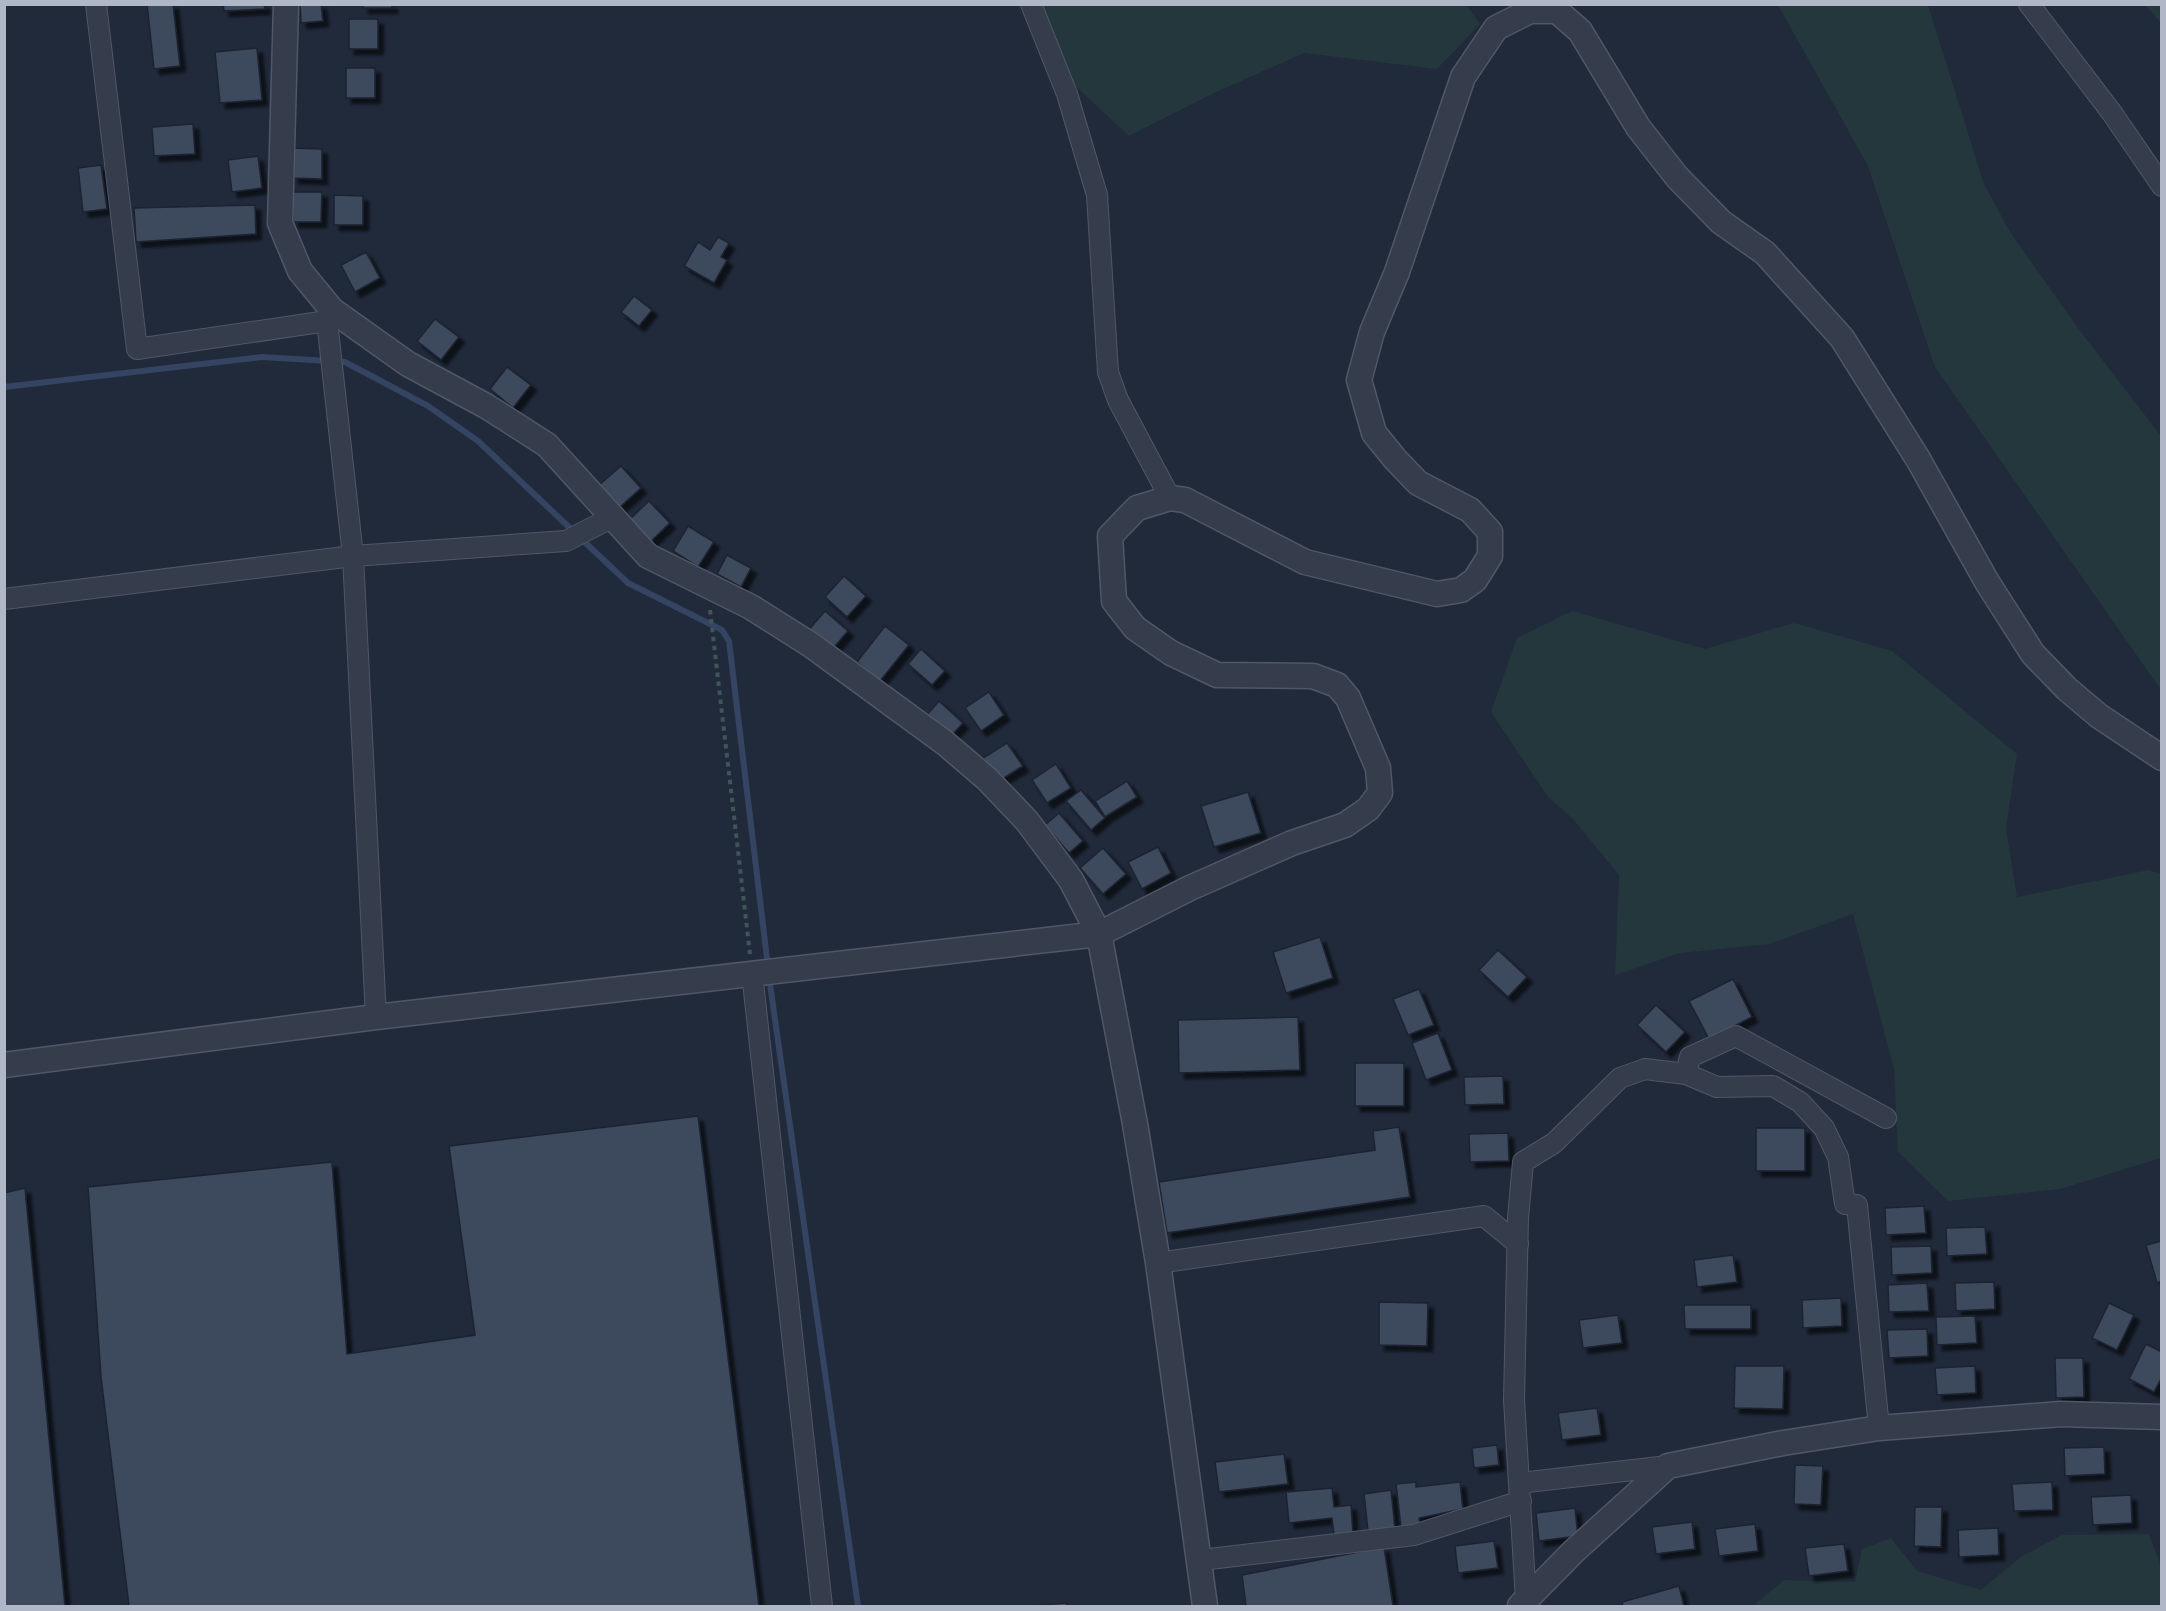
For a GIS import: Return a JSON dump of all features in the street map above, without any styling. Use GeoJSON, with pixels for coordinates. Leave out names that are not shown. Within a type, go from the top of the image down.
{"type":"FeatureCollection","features":[{"type":"Feature","properties":{"kind":"street"},"geometry":{"type":"LineString","coordinates":[[96,4],[136,349],[329,316]]}},
{"type":"Feature","properties":{"kind":"street"},"geometry":{"type":"LineString","coordinates":[[286,4],[280,223],[300,271],[329,316],[408,364],[486,406],[547,445],[605,521],[648,556],[751,607],[811,645],[945,743],[987,778],[1027,822],[1071,880],[1099,934],[1158,1263],[1201,1560],[1205,1606]]}},
{"type":"Feature","properties":{"kind":"street"},"geometry":{"type":"LineString","coordinates":[[1031,4],[1067,94],[1097,195],[1108,372],[1118,400],[1170,498]]}},
{"type":"Feature","properties":{"kind":"street"},"geometry":{"type":"LineString","coordinates":[[2029,4],[2112,113],[2162,186]]}},
{"type":"Feature","properties":{"kind":"street"},"geometry":{"type":"LineString","coordinates":[[4,1065],[376,1017],[1099,934],[1190,888],[1292,843],[1345,825],[1368,809],[1380,793],[1377,768],[1348,698],[1337,685],[1313,675],[1217,675],[1171,653],[1135,628],[1114,601],[1110,536],[1137,508],[1170,498],[1185,500],[1305,562],[1437,594],[1461,591],[1475,580],[1490,556],[1490,532],[1470,510],[1418,483],[1395,459],[1374,433],[1359,380],[1372,332],[1397,272],[1463,77],[1496,28],[1530,11],[1555,8],[1580,31],[1638,127],[1677,177],[1721,222],[1766,253],[1842,338],[1918,459],[1987,582],[2032,654],[2067,689],[2099,716],[2162,758]]}},
{"type":"Feature","properties":{"kind":"street"},"geometry":{"type":"LineString","coordinates":[[329,316],[330,346],[353,556],[376,1017]]}},
{"type":"Feature","properties":{"kind":"street"},"geometry":{"type":"LineString","coordinates":[[4,599],[353,556],[566,541],[605,521]]}},
{"type":"Feature","properties":{"kind":"street"},"geometry":{"type":"LineString","coordinates":[[753,973],[822,1606]]}},
{"type":"Feature","properties":{"kind":"street"},"geometry":{"type":"LineString","coordinates":[[1686,1074],[1690,1057],[1736,1036],[1886,1118]]}},
{"type":"Feature","properties":{"kind":"street"},"geometry":{"type":"LineString","coordinates":[[1523,1604],[1521,1492],[1514,1400],[1518,1244],[1523,1162],[1554,1143],[1620,1078],[1645,1069],[1686,1074],[1718,1087],[1773,1086],[1800,1102],[1824,1128],[1838,1156],[1845,1204],[1857,1205],[1879,1428]]}},
{"type":"Feature","properties":{"kind":"street"},"geometry":{"type":"LineString","coordinates":[[1158,1263],[1484,1216],[1518,1244]]}},
{"type":"Feature","properties":{"kind":"street"},"geometry":{"type":"LineString","coordinates":[[1201,1560],[1414,1535],[1521,1492],[1783,1443],[1879,1428],[2061,1414],[2162,1417]]}},
{"type":"Feature","properties":{"kind":"street"},"geometry":{"type":"LineString","coordinates":[[1523,1604],[1574,1551],[1668,1466]]}},
{"type":"Feature","properties":{"kind":"path"},"geometry":{"type":"LineString","coordinates":[[711,620],[753,973]]}},
{"type":"Feature","properties":{"kind":"green space"},"geometry":{"type":"Polygon","coordinates":[[[1031,4],[1466,4],[1480,24],[1437,69],[1304,53],[1212,94],[1129,136],[1073,84],[1049,27],[1031,4]]]}},
{"type":"Feature","properties":{"kind":"green space"},"geometry":{"type":"Polygon","coordinates":[[[1778,5],[1928,5],[1984,184],[2010,232],[2081,332],[2161,436],[2161,690],[1935,367],[1868,166],[1778,5]]]}},
{"type":"Feature","properties":{"kind":"green space"},"geometry":{"type":"Polygon","coordinates":[[[2145,5],[2161,5],[2161,23],[2145,5]]]}},
{"type":"Feature","properties":{"kind":"green space"},"geometry":{"type":"Polygon","coordinates":[[[1572,611],[1705,649],[1794,623],[1892,651],[2017,754],[2006,828],[2017,897],[2149,870],[2161,874],[2161,1158],[2060,1189],[1948,1201],[1898,1152],[1894,1069],[1853,914],[1769,944],[1680,953],[1615,975],[1619,875],[1573,819],[1548,797],[1491,712],[1517,638],[1572,611]]]}},
{"type":"Feature","properties":{"kind":"green space"},"geometry":{"type":"Polygon","coordinates":[[[2149,1534],[2161,1566],[2161,1606],[1753,1606],[1784,1580],[1855,1582],[1862,1549],[1891,1538],[1917,1571],[1981,1590],[2022,1556],[2062,1535],[2149,1534]]]}},
{"type":"Feature","properties":{"kind":"building"},"geometry":{"type":"Polygon","coordinates":[[[147,4],[173,4],[180,66],[154,69],[147,4]]]}},
{"type":"Feature","properties":{"kind":"building"},"geometry":{"type":"Polygon","coordinates":[[[223,4],[264,4],[265,9],[224,11],[223,4]]]}},
{"type":"Feature","properties":{"kind":"building"},"geometry":{"type":"Polygon","coordinates":[[[300,4],[321,4],[323,21],[301,23],[300,4]]]}},
{"type":"Feature","properties":{"kind":"building"},"geometry":{"type":"Polygon","coordinates":[[[363,4],[392,4],[392,8],[363,8],[363,4]]]}},
{"type":"Feature","properties":{"kind":"building"},"geometry":{"type":"Polygon","coordinates":[[[349,19],[378,19],[378,49],[349,49],[349,19]]]}},
{"type":"Feature","properties":{"kind":"building"},"geometry":{"type":"Polygon","coordinates":[[[257,48],[262,100],[220,103],[215,52],[257,48]]]}},
{"type":"Feature","properties":{"kind":"building"},"geometry":{"type":"Polygon","coordinates":[[[346,68],[375,68],[375,98],[346,98],[346,68]]]}},
{"type":"Feature","properties":{"kind":"building"},"geometry":{"type":"Polygon","coordinates":[[[193,124],[195,154],[154,156],[152,127],[193,124]]]}},
{"type":"Feature","properties":{"kind":"building"},"geometry":{"type":"Polygon","coordinates":[[[293,148],[322,149],[322,179],[293,178],[293,148]]]}},
{"type":"Feature","properties":{"kind":"building"},"geometry":{"type":"Polygon","coordinates":[[[258,156],[262,188],[232,192],[228,160],[258,156]]]}},
{"type":"Feature","properties":{"kind":"building"},"geometry":{"type":"Polygon","coordinates":[[[101,165],[107,209],[83,212],[78,168],[101,165]]]}},
{"type":"Feature","properties":{"kind":"building"},"geometry":{"type":"Polygon","coordinates":[[[293,192],[322,192],[321,222],[293,222],[293,192]]]}},
{"type":"Feature","properties":{"kind":"building"},"geometry":{"type":"Polygon","coordinates":[[[334,195],[363,196],[363,225],[334,225],[334,195]]]}},
{"type":"Feature","properties":{"kind":"building"},"geometry":{"type":"Polygon","coordinates":[[[255,205],[256,234],[136,242],[134,208],[255,205]]]}},
{"type":"Feature","properties":{"kind":"building"},"geometry":{"type":"Polygon","coordinates":[[[718,237],[729,243],[721,257],[727,260],[714,283],[684,266],[698,242],[710,250],[718,237]]]}},
{"type":"Feature","properties":{"kind":"building"},"geometry":{"type":"Polygon","coordinates":[[[366,252],[380,278],[355,292],[341,265],[366,252]]]}},
{"type":"Feature","properties":{"kind":"building"},"geometry":{"type":"Polygon","coordinates":[[[634,296],[652,310],[639,326],[621,312],[634,296]]]}},
{"type":"Feature","properties":{"kind":"building"},"geometry":{"type":"Polygon","coordinates":[[[435,319],[459,337],[441,360],[417,341],[435,319]]]}},
{"type":"Feature","properties":{"kind":"building"},"geometry":{"type":"Polygon","coordinates":[[[507,367],[531,385],[513,408],[490,389],[507,367]]]}},
{"type":"Feature","properties":{"kind":"building"},"geometry":{"type":"Polygon","coordinates":[[[621,466],[641,488],[620,507],[599,485],[621,466]]]}},
{"type":"Feature","properties":{"kind":"building"},"geometry":{"type":"Polygon","coordinates":[[[649,501],[670,523],[649,543],[628,521],[649,501]]]}},
{"type":"Feature","properties":{"kind":"building"},"geometry":{"type":"Polygon","coordinates":[[[688,526],[714,542],[698,567],[673,551],[688,526]]]}},
{"type":"Feature","properties":{"kind":"building"},"geometry":{"type":"Polygon","coordinates":[[[727,555],[751,568],[741,587],[717,574],[727,555]]]}},
{"type":"Feature","properties":{"kind":"building"},"geometry":{"type":"Polygon","coordinates":[[[844,576],[866,596],[847,617],[825,597],[844,576]]]}},
{"type":"Feature","properties":{"kind":"building"},"geometry":{"type":"Polygon","coordinates":[[[825,611],[848,631],[829,653],[806,633],[825,611]]]}},
{"type":"Feature","properties":{"kind":"building"},"geometry":{"type":"Polygon","coordinates":[[[885,626],[909,645],[880,681],[857,662],[885,626]]]}},
{"type":"Feature","properties":{"kind":"building"},"geometry":{"type":"Polygon","coordinates":[[[921,649],[945,671],[932,685],[908,664],[921,649]]]}},
{"type":"Feature","properties":{"kind":"building"},"geometry":{"type":"Polygon","coordinates":[[[989,692],[1004,715],[981,731],[965,708],[989,692]]]}},
{"type":"Feature","properties":{"kind":"building"},"geometry":{"type":"Polygon","coordinates":[[[939,701],[963,723],[950,737],[926,716],[939,701]]]}},
{"type":"Feature","properties":{"kind":"building"},"geometry":{"type":"Polygon","coordinates":[[[1007,743],[1023,766],[999,781],[983,758],[1007,743]]]}},
{"type":"Feature","properties":{"kind":"building"},"geometry":{"type":"Polygon","coordinates":[[[1056,764],[1071,788],[1047,803],[1032,780],[1056,764]]]}},
{"type":"Feature","properties":{"kind":"building"},"geometry":{"type":"Polygon","coordinates":[[[1127,781],[1137,797],[1105,817],[1095,801],[1127,781]]]}},
{"type":"Feature","properties":{"kind":"building"},"geometry":{"type":"Polygon","coordinates":[[[1081,790],[1105,818],[1091,830],[1066,801],[1081,790]]]}},
{"type":"Feature","properties":{"kind":"building"},"geometry":{"type":"Polygon","coordinates":[[[1248,792],[1261,833],[1214,847],[1201,806],[1248,792]]]}},
{"type":"Feature","properties":{"kind":"building"},"geometry":{"type":"Polygon","coordinates":[[[1059,813],[1083,841],[1069,853],[1045,825],[1059,813]]]}},
{"type":"Feature","properties":{"kind":"building"},"geometry":{"type":"Polygon","coordinates":[[[1158,847],[1171,873],[1142,889],[1128,862],[1158,847]]]}},
{"type":"Feature","properties":{"kind":"building"},"geometry":{"type":"Polygon","coordinates":[[[1103,848],[1126,874],[1103,894],[1080,868],[1103,848]]]}},
{"type":"Feature","properties":{"kind":"building"},"geometry":{"type":"Polygon","coordinates":[[[1320,937],[1333,978],[1286,993],[1273,952],[1320,937]]]}},
{"type":"Feature","properties":{"kind":"building"},"geometry":{"type":"Polygon","coordinates":[[[1498,950],[1527,977],[1508,997],[1479,970],[1498,950]]]}},
{"type":"Feature","properties":{"kind":"building"},"geometry":{"type":"Polygon","coordinates":[[[1733,979],[1752,1017],[1709,1039],[1689,1001],[1733,979]]]}},
{"type":"Feature","properties":{"kind":"building"},"geometry":{"type":"Polygon","coordinates":[[[1419,989],[1434,1025],[1408,1035],[1393,999],[1419,989]]]}},
{"type":"Feature","properties":{"kind":"building"},"geometry":{"type":"Polygon","coordinates":[[[1656,1005],[1685,1032],[1666,1052],[1637,1025],[1656,1005]]]}},
{"type":"Feature","properties":{"kind":"building"},"geometry":{"type":"Polygon","coordinates":[[[1298,1017],[1300,1070],[1179,1073],[1178,1020],[1298,1017]]]}},
{"type":"Feature","properties":{"kind":"building"},"geometry":{"type":"Polygon","coordinates":[[[1438,1033],[1452,1070],[1426,1080],[1412,1043],[1438,1033]]]}},
{"type":"Feature","properties":{"kind":"building"},"geometry":{"type":"Polygon","coordinates":[[[1355,1063],[1404,1063],[1404,1106],[1355,1106],[1355,1063]]]}},
{"type":"Feature","properties":{"kind":"building"},"geometry":{"type":"Polygon","coordinates":[[[1503,1076],[1504,1104],[1465,1105],[1464,1077],[1503,1076]]]}},
{"type":"Feature","properties":{"kind":"building"},"geometry":{"type":"Polygon","coordinates":[[[698,1116],[759,1606],[129,1606],[101,1377],[88,1187],[332,1162],[347,1354],[475,1335],[449,1146],[698,1116]]]}},
{"type":"Feature","properties":{"kind":"building"},"geometry":{"type":"Polygon","coordinates":[[[1399,1127],[1410,1197],[1167,1233],[1159,1182],[1375,1150],[1373,1131],[1399,1127]]]}},
{"type":"Feature","properties":{"kind":"building"},"geometry":{"type":"Polygon","coordinates":[[[1756,1128],[1805,1128],[1805,1171],[1756,1171],[1756,1128]]]}},
{"type":"Feature","properties":{"kind":"building"},"geometry":{"type":"Polygon","coordinates":[[[1508,1133],[1509,1161],[1470,1162],[1469,1134],[1508,1133]]]}},
{"type":"Feature","properties":{"kind":"building"},"geometry":{"type":"Polygon","coordinates":[[[25,1188],[65,1606],[4,1606],[4,1193],[25,1188]]]}},
{"type":"Feature","properties":{"kind":"building"},"geometry":{"type":"Polygon","coordinates":[[[1924,1206],[1926,1233],[1886,1235],[1885,1208],[1924,1206]]]}},
{"type":"Feature","properties":{"kind":"building"},"geometry":{"type":"Polygon","coordinates":[[[1985,1227],[1987,1254],[1947,1256],[1946,1228],[1985,1227]]]}},
{"type":"Feature","properties":{"kind":"building"},"geometry":{"type":"Polygon","coordinates":[[[2162,1241],[2162,1281],[2157,1283],[2146,1245],[2162,1241]]]}},
{"type":"Feature","properties":{"kind":"building"},"geometry":{"type":"Polygon","coordinates":[[[1931,1246],[1932,1273],[1892,1275],[1891,1247],[1931,1246]]]}},
{"type":"Feature","properties":{"kind":"building"},"geometry":{"type":"Polygon","coordinates":[[[1733,1255],[1737,1282],[1697,1287],[1694,1260],[1733,1255]]]}},
{"type":"Feature","properties":{"kind":"building"},"geometry":{"type":"Polygon","coordinates":[[[1994,1282],[1995,1309],[1956,1311],[1955,1283],[1994,1282]]]}},
{"type":"Feature","properties":{"kind":"building"},"geometry":{"type":"Polygon","coordinates":[[[1927,1283],[1929,1311],[1889,1312],[1888,1285],[1927,1283]]]}},
{"type":"Feature","properties":{"kind":"building"},"geometry":{"type":"Polygon","coordinates":[[[1841,1298],[1842,1326],[1803,1328],[1802,1300],[1841,1298]]]}},
{"type":"Feature","properties":{"kind":"building"},"geometry":{"type":"Polygon","coordinates":[[[1379,1302],[1428,1303],[1427,1346],[1379,1345],[1379,1302]]]}},
{"type":"Feature","properties":{"kind":"building"},"geometry":{"type":"Polygon","coordinates":[[[2109,1303],[2134,1315],[2117,1350],[2092,1338],[2109,1303]]]}},
{"type":"Feature","properties":{"kind":"building"},"geometry":{"type":"Polygon","coordinates":[[[1684,1305],[1751,1305],[1751,1329],[1685,1329],[1684,1305]]]}},
{"type":"Feature","properties":{"kind":"building"},"geometry":{"type":"Polygon","coordinates":[[[1618,1315],[1622,1343],[1583,1348],[1579,1320],[1618,1315]]]}},
{"type":"Feature","properties":{"kind":"building"},"geometry":{"type":"Polygon","coordinates":[[[1975,1316],[1977,1343],[1937,1345],[1936,1317],[1975,1316]]]}},
{"type":"Feature","properties":{"kind":"building"},"geometry":{"type":"Polygon","coordinates":[[[1927,1329],[1928,1356],[1889,1358],[1887,1330],[1927,1329]]]}},
{"type":"Feature","properties":{"kind":"building"},"geometry":{"type":"Polygon","coordinates":[[[2146,1344],[2162,1352],[2162,1377],[2154,1392],[2129,1379],[2146,1344]]]}},
{"type":"Feature","properties":{"kind":"building"},"geometry":{"type":"Polygon","coordinates":[[[2055,1358],[2083,1358],[2084,1397],[2056,1398],[2055,1358]]]}},
{"type":"Feature","properties":{"kind":"building"},"geometry":{"type":"Polygon","coordinates":[[[1735,1366],[1784,1366],[1783,1409],[1734,1408],[1735,1366]]]}},
{"type":"Feature","properties":{"kind":"building"},"geometry":{"type":"Polygon","coordinates":[[[1975,1366],[1976,1393],[1937,1395],[1935,1368],[1975,1366]]]}},
{"type":"Feature","properties":{"kind":"building"},"geometry":{"type":"Polygon","coordinates":[[[1597,1408],[1601,1435],[1562,1440],[1558,1413],[1597,1408]]]}},
{"type":"Feature","properties":{"kind":"building"},"geometry":{"type":"Polygon","coordinates":[[[1497,1445],[1499,1465],[1474,1468],[1472,1448],[1497,1445]]]}},
{"type":"Feature","properties":{"kind":"building"},"geometry":{"type":"Polygon","coordinates":[[[2104,1447],[2105,1474],[2065,1476],[2064,1448],[2104,1447]]]}},
{"type":"Feature","properties":{"kind":"building"},"geometry":{"type":"Polygon","coordinates":[[[1284,1454],[1288,1484],[1219,1492],[1215,1462],[1284,1454]]]}},
{"type":"Feature","properties":{"kind":"building"},"geometry":{"type":"Polygon","coordinates":[[[1795,1465],[1823,1466],[1821,1505],[1794,1504],[1795,1465]]]}},
{"type":"Feature","properties":{"kind":"building"},"geometry":{"type":"Polygon","coordinates":[[[1416,1482],[1416,1487],[1460,1482],[1463,1509],[1419,1518],[1420,1525],[1401,1527],[1396,1484],[1416,1482]]]}},
{"type":"Feature","properties":{"kind":"building"},"geometry":{"type":"Polygon","coordinates":[[[2052,1482],[2053,1510],[2014,1511],[2012,1484],[2052,1482]]]}},
{"type":"Feature","properties":{"kind":"building"},"geometry":{"type":"Polygon","coordinates":[[[1332,1488],[1334,1507],[1351,1505],[1353,1534],[1334,1535],[1332,1518],[1289,1523],[1286,1492],[1332,1488]]]}},
{"type":"Feature","properties":{"kind":"building"},"geometry":{"type":"Polygon","coordinates":[[[1391,1490],[1395,1528],[1368,1531],[1364,1494],[1391,1490]]]}},
{"type":"Feature","properties":{"kind":"building"},"geometry":{"type":"Polygon","coordinates":[[[2131,1495],[2132,1523],[2093,1525],[2091,1497],[2131,1495]]]}},
{"type":"Feature","properties":{"kind":"building"},"geometry":{"type":"Polygon","coordinates":[[[1915,1507],[1942,1507],[1941,1547],[1914,1546],[1915,1507]]]}},
{"type":"Feature","properties":{"kind":"building"},"geometry":{"type":"Polygon","coordinates":[[[1575,1508],[1578,1536],[1539,1541],[1536,1513],[1575,1508]]]}},
{"type":"Feature","properties":{"kind":"building"},"geometry":{"type":"Polygon","coordinates":[[[1692,1522],[1695,1549],[1656,1554],[1652,1527],[1692,1522]]]}},
{"type":"Feature","properties":{"kind":"building"},"geometry":{"type":"Polygon","coordinates":[[[1755,1524],[1758,1551],[1719,1556],[1715,1529],[1755,1524]]]}},
{"type":"Feature","properties":{"kind":"building"},"geometry":{"type":"Polygon","coordinates":[[[1998,1528],[1999,1555],[1959,1557],[1958,1530],[1998,1528]]]}},
{"type":"Feature","properties":{"kind":"building"},"geometry":{"type":"Polygon","coordinates":[[[1494,1541],[1498,1568],[1458,1573],[1455,1546],[1494,1541]]]}},
{"type":"Feature","properties":{"kind":"building"},"geometry":{"type":"Polygon","coordinates":[[[1844,1544],[1848,1571],[1809,1576],[1805,1548],[1844,1544]]]}},
{"type":"Feature","properties":{"kind":"building"},"geometry":{"type":"Polygon","coordinates":[[[1384,1547],[1393,1606],[1246,1606],[1242,1575],[1384,1547]]]}},
{"type":"Feature","properties":{"kind":"building"},"geometry":{"type":"Polygon","coordinates":[[[1679,1586],[1684,1606],[1623,1606],[1622,1602],[1679,1586]]]}},
{"type":"Feature","properties":{"kind":"building"},"geometry":{"type":"Polygon","coordinates":[[[1067,1603],[1067,1606],[1029,1606],[1067,1603]]]}},
{"type":"Feature","properties":{"kind":"waterway"},"geometry":{"type":"LineString","coordinates":[[4,387],[262,357],[345,362],[428,406],[478,441],[628,583],[722,630],[729,641],[768,967]]}},
{"type":"Feature","properties":{"kind":"waterway"},"geometry":{"type":"LineString","coordinates":[[769,977],[858,1606]]}}]}
